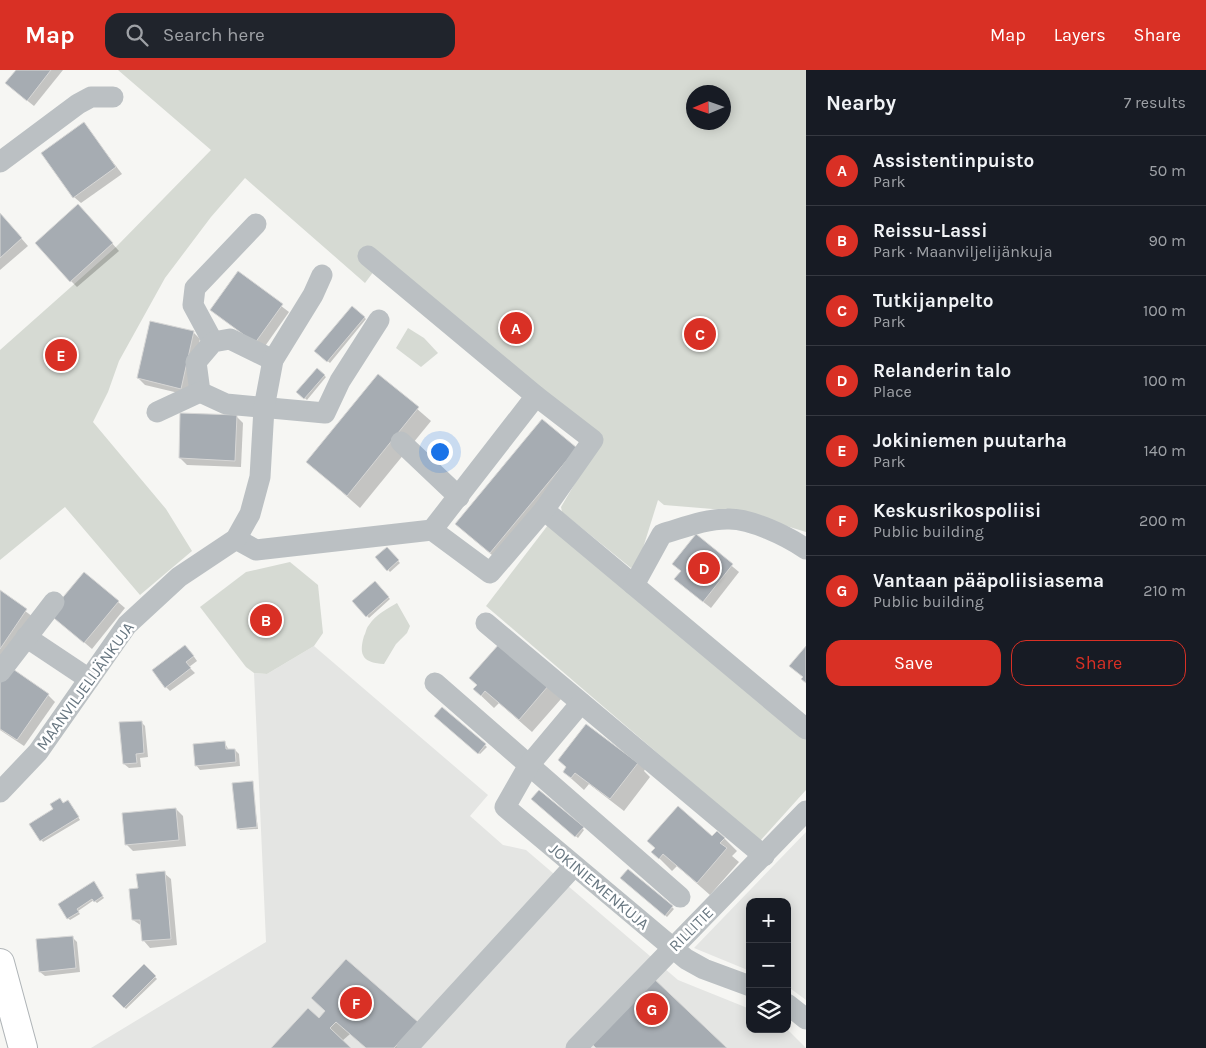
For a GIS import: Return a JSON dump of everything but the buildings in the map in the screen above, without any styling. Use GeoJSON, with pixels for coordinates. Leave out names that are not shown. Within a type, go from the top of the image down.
{"type":"FeatureCollection","features":[{"type":"Feature","properties":{"kind":"main road"},"geometry":{"type":"LineString","coordinates":[[0,963],[23,1048]]}},
{"type":"Feature","properties":{"kind":"street"},"geometry":{"type":"LineString","coordinates":[[0,162],[78,104],[91,97],[113,97]]}},
{"type":"Feature","properties":{"kind":"street"},"geometry":{"type":"LineString","coordinates":[[214,342],[194,305],[195,288],[256,224]]}},
{"type":"Feature","properties":{"kind":"street"},"geometry":{"type":"LineString","coordinates":[[236,538],[256,550],[432,530],[490,574],[544,510],[593,440],[536,396],[368,256]]}},
{"type":"Feature","properties":{"kind":"street","name":"MAANVILJELIJÄNKUJA"},"geometry":{"type":"LineString","coordinates":[[0,792],[38,752],[127,625],[179,577],[236,538],[250,514],[260,477],[264,408],[273,360],[313,295],[322,275]]}},
{"type":"Feature","properties":{"kind":"street"},"geometry":{"type":"LineString","coordinates":[[157,412],[200,392],[226,404],[325,413],[340,381],[379,320]]}},
{"type":"Feature","properties":{"kind":"street"},"geometry":{"type":"LineString","coordinates":[[200,392],[196,362],[214,342],[230,340],[273,360]]}},
{"type":"Feature","properties":{"kind":"street"},"geometry":{"type":"LineString","coordinates":[[432,530],[536,396]]}},
{"type":"Feature","properties":{"kind":"street"},"geometry":{"type":"LineString","coordinates":[[401,442],[459,496]]}},
{"type":"Feature","properties":{"kind":"street"},"geometry":{"type":"LineString","coordinates":[[544,510],[806,729]]}},
{"type":"Feature","properties":{"kind":"street"},"geometry":{"type":"LineString","coordinates":[[634,585],[662,534],[694,525],[728,518],[769,529],[806,549]]}},
{"type":"Feature","properties":{"kind":"street"},"geometry":{"type":"LineString","coordinates":[[1,667],[54,602]]}},
{"type":"Feature","properties":{"kind":"street"},"geometry":{"type":"LineString","coordinates":[[486,623],[764,856]]}},
{"type":"Feature","properties":{"kind":"street"},"geometry":{"type":"LineString","coordinates":[[26,637],[89,679]]}},
{"type":"Feature","properties":{"kind":"street"},"geometry":{"type":"LineString","coordinates":[[435,683],[680,897]]}},
{"type":"Feature","properties":{"kind":"street"},"geometry":{"type":"LineString","coordinates":[[529,765],[581,703]]}},
{"type":"Feature","properties":{"kind":"street","name":"JOKINIEMENKUJA"},"geometry":{"type":"LineString","coordinates":[[529,765],[506,807],[672,948],[704,969],[746,985]]}},
{"type":"Feature","properties":{"kind":"street","name":"RILLITIE"},"geometry":{"type":"LineString","coordinates":[[576,1048],[806,811]]}},
{"type":"Feature","properties":{"kind":"street"},"geometry":{"type":"LineString","coordinates":[[407,1048],[574,866]]}},
{"type":"Feature","properties":{"kind":"street"},"geometry":{"type":"LineString","coordinates":[[791,1007],[806,1019]]}},
{"type":"Feature","properties":{"kind":"shaded area"},"geometry":{"type":"Polygon","coordinates":[[[118,70],[806,70],[806,532],[737,511],[664,505],[658,500],[638,564],[631,568],[562,512],[561,507],[596,448],[374,271],[365,283],[245,178],[211,217],[165,278],[119,361],[108,392],[93,422],[166,509],[192,551],[140,595],[65,507],[0,560],[0,350],[116,247],[211,150],[118,70]]]}},
{"type":"Feature","properties":{"kind":"shaded area"},"geometry":{"type":"Polygon","coordinates":[[[408,328],[424,338],[438,353],[421,367],[396,348],[408,328]]]}},
{"type":"Feature","properties":{"kind":"shaded area"},"geometry":{"type":"Polygon","coordinates":[[[548,525],[806,738],[806,790],[760,841],[486,606],[548,525]]]}},
{"type":"Feature","properties":{"kind":"shaded area"},"geometry":{"type":"Polygon","coordinates":[[[290,562],[318,585],[323,633],[314,646],[267,674],[254,673],[246,667],[200,607],[246,572],[290,562]]]}},
{"type":"Feature","properties":{"kind":"shaded area"},"geometry":{"type":"Polygon","coordinates":[[[397,603],[410,626],[407,633],[396,644],[384,664],[367,660],[362,653],[362,643],[367,628],[378,615],[397,603]]]}},
{"type":"Feature","properties":{"kind":"shaded area"},"geometry":{"type":"Polygon","coordinates":[[[314,646],[488,795],[470,816],[503,845],[526,850],[678,980],[746,1007],[746,1033],[791,1033],[806,1048],[91,1048],[266,942],[254,673],[267,674],[314,646]]]}},
{"type":"Feature","properties":{"kind":"shaded area"},"geometry":{"type":"Polygon","coordinates":[[[806,832],[806,1000],[791,989],[791,898],[746,898],[746,969],[694,948],[806,832]]]}},
{"type":"Feature","properties":{"kind":"place","name":"Assistentinpuisto"},"geometry":{"type":"Point","coordinates":[516,328]}},
{"type":"Feature","properties":{"kind":"place","name":"Tutkijanpelto"},"geometry":{"type":"Point","coordinates":[700,334]}},
{"type":"Feature","properties":{"kind":"place","name":"Jokiniemen puutarha"},"geometry":{"type":"Point","coordinates":[61,355]}},
{"type":"Feature","properties":{"kind":"place","name":"Relanderin talo"},"geometry":{"type":"Point","coordinates":[704,568]}},
{"type":"Feature","properties":{"kind":"place","name":"Reissu-Lassi"},"geometry":{"type":"Point","coordinates":[266,620]}},
{"type":"Feature","properties":{"kind":"place","name":"Keskusrikospoliisi"},"geometry":{"type":"Point","coordinates":[356,1003]}},
{"type":"Feature","properties":{"kind":"place","name":"Vantaan pääpoliisiasema"},"geometry":{"type":"Point","coordinates":[652,1009]}}]}
